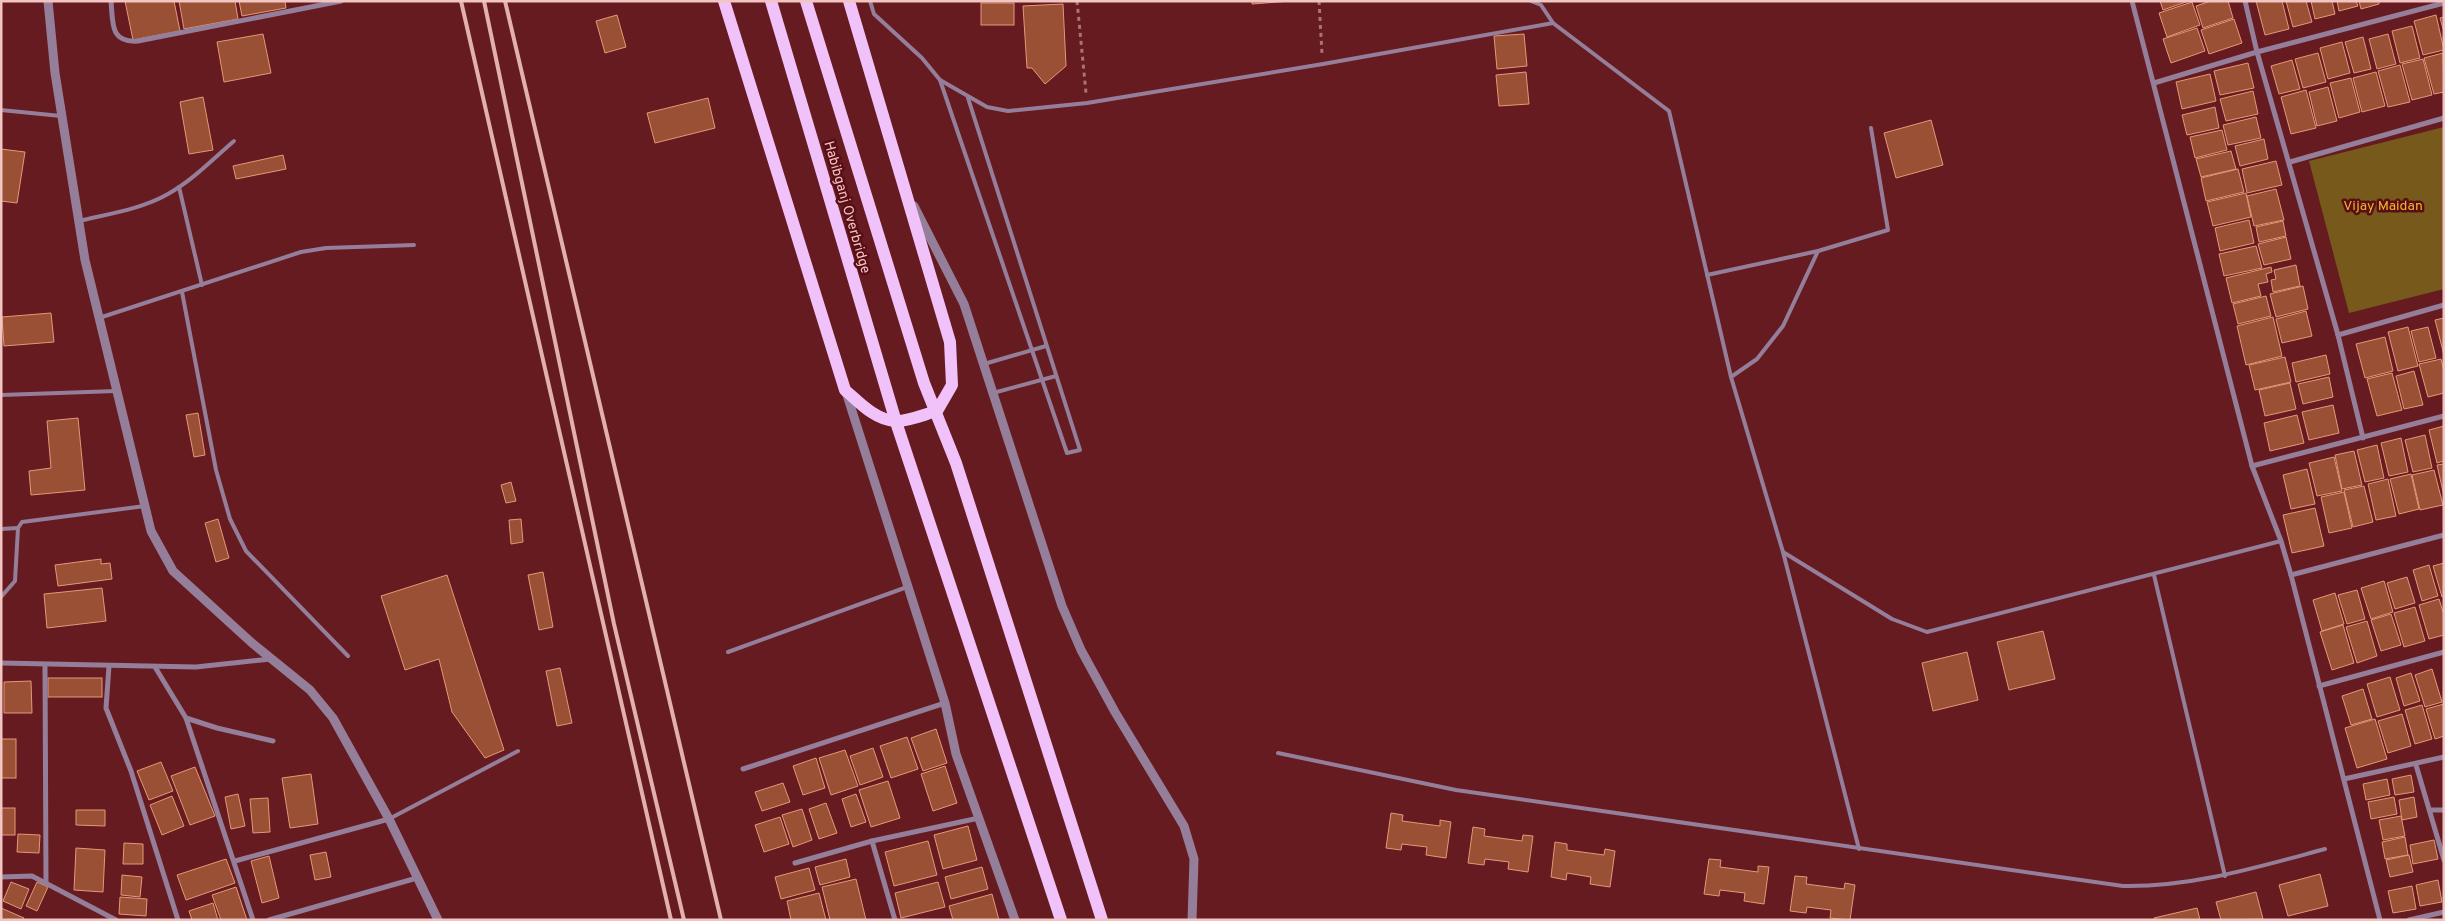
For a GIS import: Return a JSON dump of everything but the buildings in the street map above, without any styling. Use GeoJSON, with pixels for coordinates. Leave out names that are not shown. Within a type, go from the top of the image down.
{"type":"FeatureCollection","features":[{"type":"Feature","properties":{"kind":"main road"},"geometry":{"type":"LineString","coordinates":[[724,1],[845,390],[866,409],[882,418],[896,422],[937,411],[952,385],[950,342],[849,1]]}},
{"type":"Feature","properties":{"kind":"main road","name":"Habibganj Overbridge"},"geometry":{"type":"LineString","coordinates":[[771,1],[896,422],[1061,920]]}},
{"type":"Feature","properties":{"kind":"main road","name":"Habibganj Overbridge"},"geometry":{"type":"LineString","coordinates":[[806,1],[924,383],[937,411],[956,463],[1102,920]]}},
{"type":"Feature","properties":{"kind":"street"},"geometry":{"type":"LineString","coordinates":[[48,1],[62,116],[86,260],[151,531],[173,571],[194,592],[271,659],[310,690],[333,718],[389,819],[438,920]]}},
{"type":"Feature","properties":{"kind":"street"},"geometry":{"type":"LineString","coordinates":[[111,1],[114,26],[118,38],[124,42],[138,41],[341,1]]}},
{"type":"Feature","properties":{"kind":"street"},"geometry":{"type":"LineString","coordinates":[[2132,1],[2252,466],[2281,542],[2291,575],[2380,920]]}},
{"type":"Feature","properties":{"kind":"street"},"geometry":{"type":"LineString","coordinates":[[2245,1],[2257,52],[2338,335],[2363,438]]}},
{"type":"Feature","properties":{"kind":"street"},"geometry":{"type":"LineString","coordinates":[[2154,83],[2257,52],[2444,3]]}},
{"type":"Feature","properties":{"kind":"street"},"geometry":{"type":"LineString","coordinates":[[2290,162],[2444,118]]}},
{"type":"Feature","properties":{"kind":"street"},"geometry":{"type":"LineString","coordinates":[[904,186],[964,304],[1062,606],[1081,650],[1115,712],[1184,826],[1194,859],[1192,920]]}},
{"type":"Feature","properties":{"kind":"street"},"geometry":{"type":"LineString","coordinates":[[2338,335],[2444,305]]}},
{"type":"Feature","properties":{"kind":"street"},"geometry":{"type":"LineString","coordinates":[[845,390],[945,703],[956,754],[1015,920]]}},
{"type":"Feature","properties":{"kind":"street"},"geometry":{"type":"LineString","coordinates":[[2252,466],[2444,416]]}},
{"type":"Feature","properties":{"kind":"street"},"geometry":{"type":"LineString","coordinates":[[2291,575],[2444,535]]}},
{"type":"Feature","properties":{"kind":"street"},"geometry":{"type":"LineString","coordinates":[[2319,686],[2444,652]]}},
{"type":"Feature","properties":{"kind":"street"},"geometry":{"type":"LineString","coordinates":[[1,662],[45,665],[196,667],[271,659]]}},
{"type":"Feature","properties":{"kind":"street"},"geometry":{"type":"LineString","coordinates":[[45,665],[46,882]]}},
{"type":"Feature","properties":{"kind":"street"},"geometry":{"type":"LineString","coordinates":[[109,666],[106,708],[131,771],[178,920]]}},
{"type":"Feature","properties":{"kind":"street"},"geometry":{"type":"LineString","coordinates":[[154,667],[186,718],[253,920]]}},
{"type":"Feature","properties":{"kind":"street"},"geometry":{"type":"LineString","coordinates":[[743,769],[945,703]]}},
{"type":"Feature","properties":{"kind":"street"},"geometry":{"type":"LineString","coordinates":[[186,718],[217,728],[273,741]]}},
{"type":"Feature","properties":{"kind":"street"},"geometry":{"type":"LineString","coordinates":[[2344,779],[2416,765],[2444,757]]}},
{"type":"Feature","properties":{"kind":"street"},"geometry":{"type":"LineString","coordinates":[[2416,765],[2431,810],[2444,860]]}},
{"type":"Feature","properties":{"kind":"street"},"geometry":{"type":"LineString","coordinates":[[2431,810],[2444,810]]}},
{"type":"Feature","properties":{"kind":"street"},"geometry":{"type":"LineString","coordinates":[[794,863],[872,842],[979,818]]}},
{"type":"Feature","properties":{"kind":"street"},"geometry":{"type":"LineString","coordinates":[[234,861],[389,819]]}},
{"type":"Feature","properties":{"kind":"street"},"geometry":{"type":"LineString","coordinates":[[872,842],[895,920]]}},
{"type":"Feature","properties":{"kind":"street"},"geometry":{"type":"LineString","coordinates":[[1,877],[32,876],[116,920]]}},
{"type":"Feature","properties":{"kind":"street"},"geometry":{"type":"LineString","coordinates":[[269,920],[416,878]]}},
{"type":"Feature","properties":{"kind":"street"},"geometry":{"type":"LineString","coordinates":[[2409,920],[2444,912]]}},
{"type":"Feature","properties":{"kind":"lane"},"geometry":{"type":"LineString","coordinates":[[870,1],[874,14],[922,58],[940,80],[968,98],[987,107],[1008,111],[1087,103],[1554,23]]}},
{"type":"Feature","properties":{"kind":"lane"},"geometry":{"type":"LineString","coordinates":[[1531,1],[1541,3],[1554,23],[1669,111],[1731,377],[1783,552],[1859,848]]}},
{"type":"Feature","properties":{"kind":"lane"},"geometry":{"type":"LineString","coordinates":[[940,80],[1067,454],[1080,450],[968,98]]}},
{"type":"Feature","properties":{"kind":"lane"},"geometry":{"type":"LineString","coordinates":[[1,110],[62,116]]}},
{"type":"Feature","properties":{"kind":"lane"},"geometry":{"type":"LineString","coordinates":[[1707,274],[1818,251],[1888,230],[1871,128]]}},
{"type":"Feature","properties":{"kind":"lane"},"geometry":{"type":"LineString","coordinates":[[79,221],[143,205],[166,195],[178,188],[234,140]]}},
{"type":"Feature","properties":{"kind":"lane"},"geometry":{"type":"LineString","coordinates":[[178,188],[202,285]]}},
{"type":"Feature","properties":{"kind":"lane"},"geometry":{"type":"LineString","coordinates":[[99,318],[301,252],[326,248],[414,245]]}},
{"type":"Feature","properties":{"kind":"lane"},"geometry":{"type":"LineString","coordinates":[[1731,377],[1757,359],[1783,326],[1818,251]]}},
{"type":"Feature","properties":{"kind":"lane"},"geometry":{"type":"LineString","coordinates":[[182,292],[216,470],[230,519],[246,551],[348,656]]}},
{"type":"Feature","properties":{"kind":"lane"},"geometry":{"type":"LineString","coordinates":[[984,364],[1046,346]]}},
{"type":"Feature","properties":{"kind":"lane"},"geometry":{"type":"LineString","coordinates":[[993,393],[1056,376]]}},
{"type":"Feature","properties":{"kind":"lane"},"geometry":{"type":"LineString","coordinates":[[1,395],[117,391]]}},
{"type":"Feature","properties":{"kind":"lane"},"geometry":{"type":"LineString","coordinates":[[1,597],[15,581],[18,528],[22,522],[145,506]]}},
{"type":"Feature","properties":{"kind":"lane"},"geometry":{"type":"LineString","coordinates":[[1,529],[18,528]]}},
{"type":"Feature","properties":{"kind":"lane"},"geometry":{"type":"LineString","coordinates":[[1783,552],[1892,619],[1926,632],[2281,542]]}},
{"type":"Feature","properties":{"kind":"lane"},"geometry":{"type":"LineString","coordinates":[[2154,575],[2225,876]]}},
{"type":"Feature","properties":{"kind":"lane"},"geometry":{"type":"LineString","coordinates":[[728,652],[908,586]]}},
{"type":"Feature","properties":{"kind":"lane"},"geometry":{"type":"LineString","coordinates":[[389,819],[518,750]]}},
{"type":"Feature","properties":{"kind":"lane"},"geometry":{"type":"LineString","coordinates":[[1278,754],[1456,790],[2123,886],[2160,886],[2225,876],[2325,849]]}},
{"type":"Feature","properties":{"kind":"path"},"geometry":{"type":"LineString","coordinates":[[1077,1],[1087,103]]}},
{"type":"Feature","properties":{"kind":"path"},"geometry":{"type":"LineString","coordinates":[[1319,1],[1323,64]]}},
{"type":"Feature","properties":{"kind":"green space","name":"Vijay Maidan"},"geometry":{"type":"Polygon","coordinates":[[[2444,127],[2444,289],[2349,313],[2309,161],[2444,127]]]}},
{"type":"Feature","properties":{"kind":"railway"},"geometry":{"type":"LineString","coordinates":[[461,1],[671,920]]}},
{"type":"Feature","properties":{"kind":"railway"},"geometry":{"type":"LineString","coordinates":[[484,1],[614,624],[684,920]]}},
{"type":"Feature","properties":{"kind":"railway"},"geometry":{"type":"LineString","coordinates":[[505,1],[721,920]]}}]}
